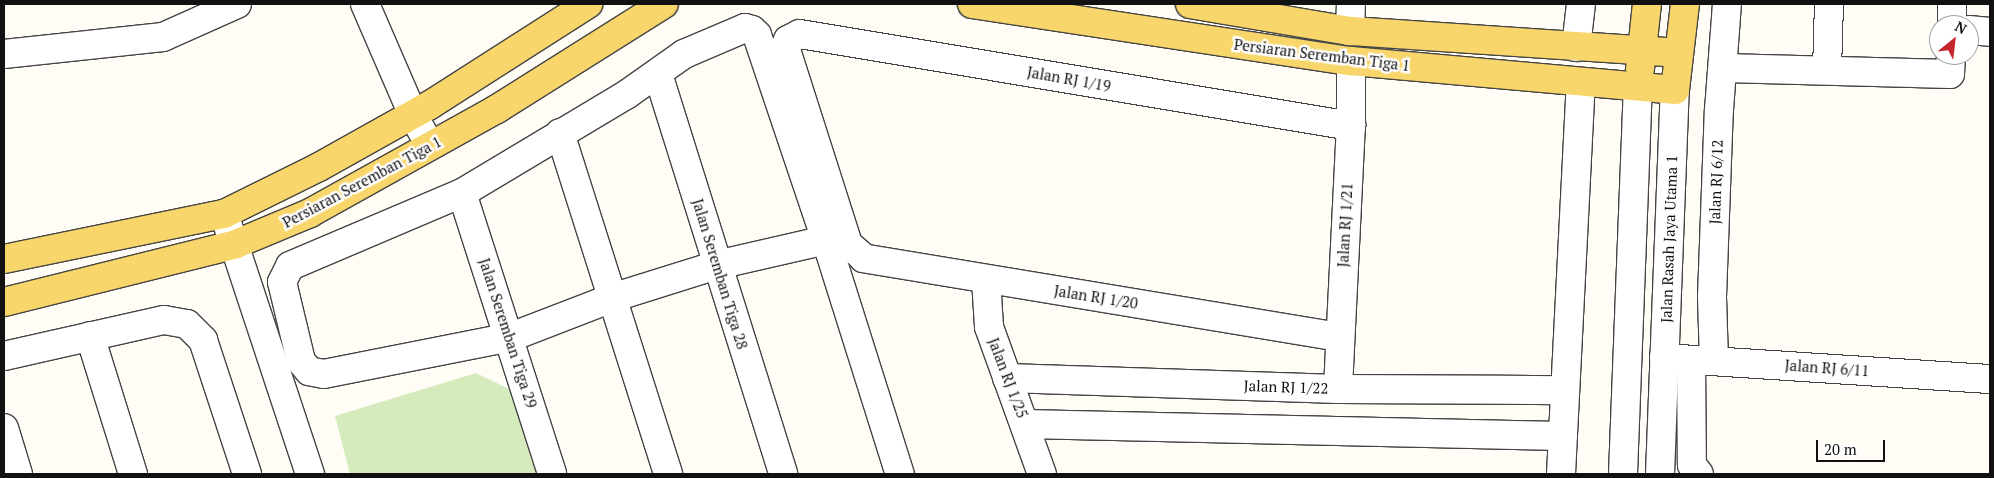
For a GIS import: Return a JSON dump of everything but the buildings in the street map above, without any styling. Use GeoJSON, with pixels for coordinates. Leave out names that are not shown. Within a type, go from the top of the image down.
{"type":"FeatureCollection","features":[{"type":"Feature","properties":{"kind":"main road"},"geometry":{"type":"LineString","coordinates":[[4,259],[224,214],[319,167],[413,115],[588,4]]}},
{"type":"Feature","properties":{"kind":"main road","name":"Persiaran Seremban Tiga 1"},"geometry":{"type":"LineString","coordinates":[[4,302],[236,244],[310,213],[497,109],[664,4]]}},
{"type":"Feature","properties":{"kind":"main road","name":"Persiaran Seremban Tiga 1"},"geometry":{"type":"LineString","coordinates":[[972,4],[1350,61],[1675,90]]}},
{"type":"Feature","properties":{"kind":"main road","name":"Persiaran Seremban Tiga 1"},"geometry":{"type":"LineString","coordinates":[[1190,4],[1350,31],[1678,53]]}},
{"type":"Feature","properties":{"kind":"main road"},"geometry":{"type":"LineString","coordinates":[[1638,88],[1647,4]]}},
{"type":"Feature","properties":{"kind":"main road","name":"Jalan Rasah Jaya Utama 1"},"geometry":{"type":"LineString","coordinates":[[1675,90],[1685,4]]}},
{"type":"Feature","properties":{"kind":"main road"},"geometry":{"type":"LineString","coordinates":[[1350,31],[1350,61]]}},
{"type":"Feature","properties":{"kind":"street"},"geometry":{"type":"LineString","coordinates":[[4,54],[163,37],[237,4]]}},
{"type":"Feature","properties":{"kind":"street"},"geometry":{"type":"LineString","coordinates":[[365,4],[413,115],[430,146]]}},
{"type":"Feature","properties":{"kind":"street"},"geometry":{"type":"LineString","coordinates":[[1350,31],[1351,4]]}},
{"type":"Feature","properties":{"kind":"street"},"geometry":{"type":"LineString","coordinates":[[1576,47],[1581,4]]}},
{"type":"Feature","properties":{"kind":"street","name":"Jalan RJ 6/12"},"geometry":{"type":"LineString","coordinates":[[1699,474],[1692,465],[1712,297],[1727,4]]}},
{"type":"Feature","properties":{"kind":"street"},"geometry":{"type":"LineString","coordinates":[[1827,70],[1829,4]]}},
{"type":"Feature","properties":{"kind":"street"},"geometry":{"type":"LineString","coordinates":[[826,240],[717,265],[612,298],[510,337],[324,374],[309,371],[301,361],[282,282],[284,273],[290,266],[462,193],[658,74],[684,54],[745,28],[752,30],[757,36],[826,240],[900,474]]}},
{"type":"Feature","properties":{"kind":"street","name":"Jalan RJ 1/19"},"geometry":{"type":"LineString","coordinates":[[854,252],[848,244],[786,55],[788,40],[800,34],[1351,126]]}},
{"type":"Feature","properties":{"kind":"street","name":"Jalan RJ 1/21"},"geometry":{"type":"LineString","coordinates":[[1338,389],[1339,337],[1351,126],[1350,61]]}},
{"type":"Feature","properties":{"kind":"street"},"geometry":{"type":"LineString","coordinates":[[1723,68],[1827,70],[1950,65]]}},
{"type":"Feature","properties":{"kind":"street","name":"Jalan Seremban Tiga 28"},"geometry":{"type":"LineString","coordinates":[[658,74],[783,474]]}},
{"type":"Feature","properties":{"kind":"street"},"geometry":{"type":"LineString","coordinates":[[1561,474],[1581,83]]}},
{"type":"Feature","properties":{"kind":"street"},"geometry":{"type":"LineString","coordinates":[[1623,474],[1638,88]]}},
{"type":"Feature","properties":{"kind":"street","name":"Jalan Rasah Jaya Utama 1"},"geometry":{"type":"LineString","coordinates":[[1660,474],[1675,90]]}},
{"type":"Feature","properties":{"kind":"street"},"geometry":{"type":"LineString","coordinates":[[560,133],[668,474]]}},
{"type":"Feature","properties":{"kind":"street","name":"Jalan Seremban Tiga 29"},"geometry":{"type":"LineString","coordinates":[[462,193],[510,337],[552,474]]}},
{"type":"Feature","properties":{"kind":"street"},"geometry":{"type":"LineString","coordinates":[[224,214],[236,244],[310,474]]}},
{"type":"Feature","properties":{"kind":"street","name":"Jalan RJ 1/20"},"geometry":{"type":"LineString","coordinates":[[854,252],[864,258],[1339,337]]}},
{"type":"Feature","properties":{"kind":"street","name":"Jalan RJ 1/25"},"geometry":{"type":"LineString","coordinates":[[986,279],[989,327],[1042,474]]}},
{"type":"Feature","properties":{"kind":"street"},"geometry":{"type":"LineString","coordinates":[[4,356],[164,320],[187,324],[204,340],[224,394],[247,474]]}},
{"type":"Feature","properties":{"kind":"street"},"geometry":{"type":"LineString","coordinates":[[90,336],[133,474]]}},
{"type":"Feature","properties":{"kind":"street","name":"Jalan RJ 6/11"},"geometry":{"type":"LineString","coordinates":[[1664,358],[1990,379]]}},
{"type":"Feature","properties":{"kind":"street","name":"Jalan RJ 1/22"},"geometry":{"type":"LineString","coordinates":[[1007,378],[1338,389],[1565,390]]}},
{"type":"Feature","properties":{"kind":"street"},"geometry":{"type":"LineString","coordinates":[[1025,424],[1563,436]]}},
{"type":"Feature","properties":{"kind":"street"},"geometry":{"type":"LineString","coordinates":[[4,428],[18,474]]}},
{"type":"Feature","properties":{"kind":"green space"},"geometry":{"type":"Polygon","coordinates":[[[476,373],[519,394],[546,474],[350,474],[335,416],[476,373]]]}}]}
